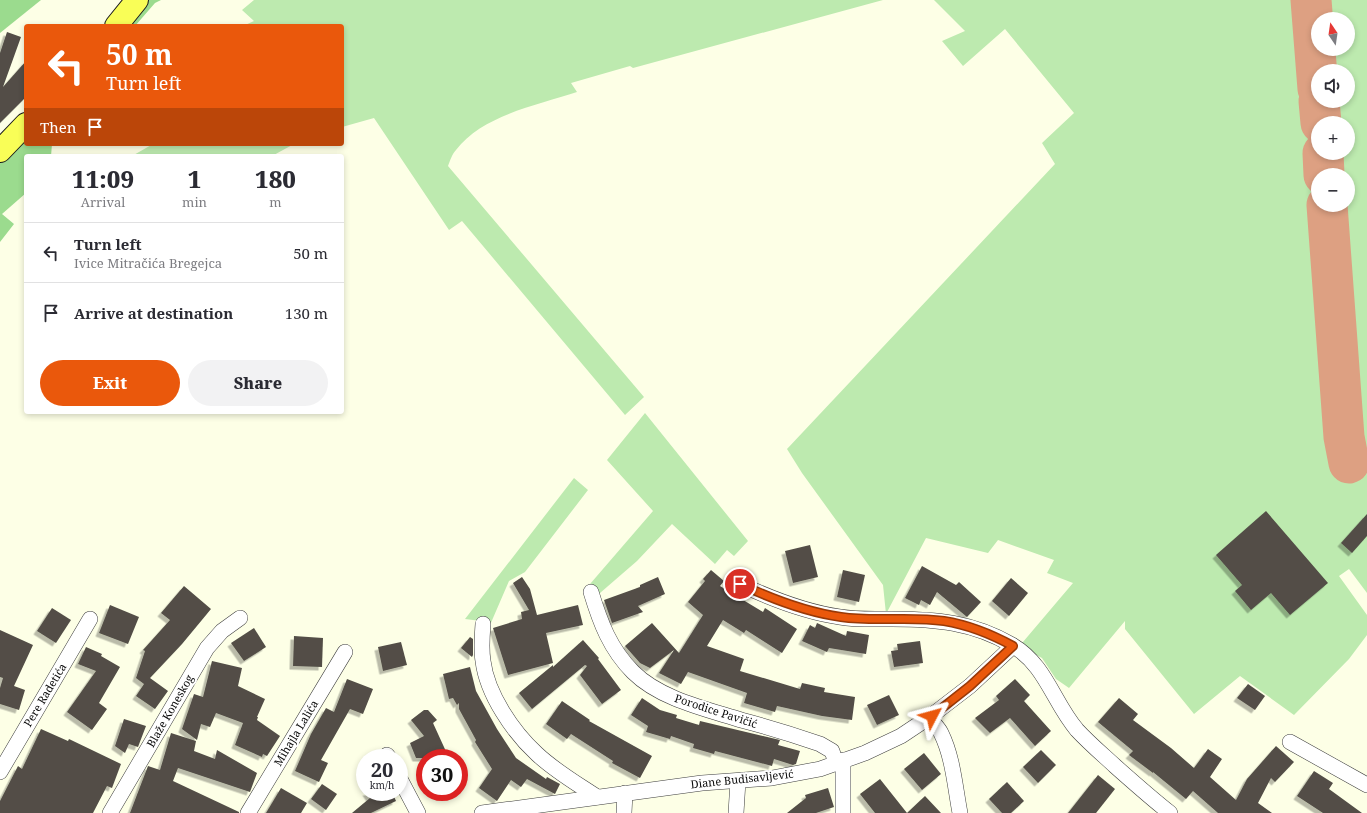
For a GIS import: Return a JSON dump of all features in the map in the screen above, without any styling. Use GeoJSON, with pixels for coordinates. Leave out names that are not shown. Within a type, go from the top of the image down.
{"type":"FeatureCollection","features":[{"type":"Feature","properties":{"kind":"main road"},"geometry":{"type":"LineString","coordinates":[[118,24],[137,0]]}},
{"type":"Feature","properties":{"kind":"main road"},"geometry":{"type":"LineString","coordinates":[[0,151],[24,126]]}},
{"type":"Feature","properties":{"kind":"street"},"geometry":{"type":"LineString","coordinates":[[740,584],[802,610],[841,617],[944,621],[962,624],[980,630],[1013,646],[1033,661],[1077,729],[1091,745],[1170,813]]}},
{"type":"Feature","properties":{"kind":"street","name":"Porodice Pavičić"},"geometry":{"type":"LineString","coordinates":[[591,592],[597,612],[612,645],[634,673],[652,686],[670,696],[695,706],[820,744],[832,751],[839,762]]}},
{"type":"Feature","properties":{"kind":"street","name":"Blaže Koneskog"},"geometry":{"type":"LineString","coordinates":[[110,813],[207,648],[222,631],[240,618]]}},
{"type":"Feature","properties":{"kind":"street","name":"Pere Radetića"},"geometry":{"type":"LineString","coordinates":[[0,772],[90,619]]}},
{"type":"Feature","properties":{"kind":"street"},"geometry":{"type":"LineString","coordinates":[[483,624],[483,662],[487,678],[507,719],[537,755],[597,797]]}},
{"type":"Feature","properties":{"kind":"street","name":"Diane Budisavljević"},"geometry":{"type":"LineString","coordinates":[[482,813],[518,811],[597,797],[702,783],[772,778],[820,769],[865,753],[901,736],[929,718],[970,686],[1013,646]]}},
{"type":"Feature","properties":{"kind":"street","name":"Mihajla Lalića"},"geometry":{"type":"LineString","coordinates":[[248,813],[345,652]]}},
{"type":"Feature","properties":{"kind":"street"},"geometry":{"type":"LineString","coordinates":[[929,718],[940,732],[945,744],[960,813]]}},
{"type":"Feature","properties":{"kind":"street"},"geometry":{"type":"LineString","coordinates":[[1290,742],[1367,785]]}},
{"type":"Feature","properties":{"kind":"street"},"geometry":{"type":"LineString","coordinates":[[839,762],[843,813]]}},
{"type":"Feature","properties":{"kind":"street"},"geometry":{"type":"LineString","coordinates":[[736,813],[738,781]]}},
{"type":"Feature","properties":{"kind":"street"},"geometry":{"type":"LineString","coordinates":[[624,813],[625,793]]}},
{"type":"Feature","properties":{"kind":"street"},"geometry":{"type":"LineString","coordinates":[[408,794],[418,813]]}},
{"type":"Feature","properties":{"kind":"green space"},"geometry":{"type":"Polygon","coordinates":[[[0,0],[41,0],[0,33],[0,0]]]}},
{"type":"Feature","properties":{"kind":"green space"},"geometry":{"type":"Polygon","coordinates":[[[149,0],[161,0],[155,3],[137,24],[131,24],[149,0]]]}},
{"type":"Feature","properties":{"kind":"green space"},"geometry":{"type":"Polygon","coordinates":[[[254,0],[883,0],[633,68],[630,66],[571,83],[577,92],[528,107],[495,120],[480,128],[467,138],[453,153],[448,166],[644,397],[625,415],[462,221],[449,230],[374,118],[344,126],[344,24],[247,24],[254,21],[242,10],[254,0]]]}},
{"type":"Feature","properties":{"kind":"green space"},"geometry":{"type":"Polygon","coordinates":[[[934,0],[1367,0],[1367,593],[1349,569],[1339,576],[1367,615],[1367,635],[1349,659],[1294,715],[1240,676],[1194,714],[1125,629],[1125,621],[1069,688],[1056,679],[1042,658],[1031,652],[1017,649],[1073,583],[1047,573],[1054,560],[998,540],[988,553],[926,538],[886,614],[883,585],[802,473],[787,449],[1055,164],[1042,143],[1074,113],[1005,29],[963,66],[942,41],[965,31],[934,0]]]}},
{"type":"Feature","properties":{"kind":"green space"},"geometry":{"type":"Polygon","coordinates":[[[24,139],[24,146],[52,146],[51,154],[24,154],[24,195],[2,214],[14,224],[0,242],[0,163],[24,139]]]}},
{"type":"Feature","properties":{"kind":"green space"},"geometry":{"type":"Polygon","coordinates":[[[150,146],[290,146],[276,154],[136,154],[150,146]]]}},
{"type":"Feature","properties":{"kind":"green space"},"geometry":{"type":"Polygon","coordinates":[[[645,413],[748,541],[734,556],[727,550],[715,564],[672,524],[637,561],[600,593],[588,593],[584,591],[653,511],[607,460],[645,413]]]}},
{"type":"Feature","properties":{"kind":"green space"},"geometry":{"type":"Polygon","coordinates":[[[574,478],[588,490],[525,572],[509,581],[490,625],[481,621],[465,619],[574,478]]]}},
{"type":"Feature","properties":{"kind":"building"},"geometry":{"type":"Polygon","coordinates":[[[7,32],[21,37],[3,87],[24,63],[24,99],[0,123],[0,53],[7,32]]]}},
{"type":"Feature","properties":{"kind":"building"},"geometry":{"type":"Polygon","coordinates":[[[1266,511],[1328,583],[1290,615],[1271,593],[1251,610],[1235,591],[1242,585],[1216,555],[1266,511]]]}},
{"type":"Feature","properties":{"kind":"building"},"geometry":{"type":"Polygon","coordinates":[[[1367,514],[1367,536],[1352,553],[1341,543],[1367,514]]]}},
{"type":"Feature","properties":{"kind":"building"},"geometry":{"type":"Polygon","coordinates":[[[810,545],[818,577],[793,583],[785,551],[810,545]]]}},
{"type":"Feature","properties":{"kind":"building"},"geometry":{"type":"Polygon","coordinates":[[[922,566],[956,585],[959,582],[981,602],[967,617],[937,592],[930,605],[921,600],[919,605],[905,598],[922,566]]]}},
{"type":"Feature","properties":{"kind":"building"},"geometry":{"type":"Polygon","coordinates":[[[711,570],[724,581],[720,586],[763,612],[765,608],[797,629],[782,653],[746,630],[744,633],[723,620],[707,646],[744,659],[740,671],[800,689],[802,683],[825,688],[824,692],[855,697],[852,720],[822,716],[777,706],[775,712],[744,703],[747,693],[688,672],[681,684],[659,673],[674,650],[650,668],[640,663],[625,646],[652,623],[679,653],[703,615],[688,602],[705,581],[703,579],[711,570]]]}},
{"type":"Feature","properties":{"kind":"building"},"geometry":{"type":"Polygon","coordinates":[[[843,570],[865,575],[859,602],[837,597],[843,570]]]}},
{"type":"Feature","properties":{"kind":"building"},"geometry":{"type":"Polygon","coordinates":[[[522,577],[530,589],[537,615],[578,605],[583,625],[546,633],[553,663],[508,675],[493,628],[522,619],[521,612],[529,610],[513,583],[522,577]]]}},
{"type":"Feature","properties":{"kind":"building"},"geometry":{"type":"Polygon","coordinates":[[[658,577],[665,594],[638,606],[643,612],[612,623],[604,600],[640,587],[640,585],[658,577]]]}},
{"type":"Feature","properties":{"kind":"building"},"geometry":{"type":"Polygon","coordinates":[[[1011,578],[1028,593],[1009,616],[992,601],[1011,578]]]}},
{"type":"Feature","properties":{"kind":"building"},"geometry":{"type":"Polygon","coordinates":[[[184,586],[211,609],[182,644],[150,678],[168,691],[155,709],[136,696],[144,684],[136,678],[145,651],[143,650],[170,620],[161,613],[184,586]]]}},
{"type":"Feature","properties":{"kind":"building"},"geometry":{"type":"Polygon","coordinates":[[[110,605],[139,617],[128,644],[99,633],[110,605]]]}},
{"type":"Feature","properties":{"kind":"building"},"geometry":{"type":"Polygon","coordinates":[[[52,608],[71,620],[56,643],[37,631],[52,608]]]}},
{"type":"Feature","properties":{"kind":"building"},"geometry":{"type":"Polygon","coordinates":[[[817,623],[846,636],[847,631],[869,635],[866,654],[829,648],[827,652],[802,641],[810,625],[815,628],[817,623]]]}},
{"type":"Feature","properties":{"kind":"building"},"geometry":{"type":"Polygon","coordinates":[[[254,628],[266,647],[244,661],[231,643],[254,628]]]}},
{"type":"Feature","properties":{"kind":"building"},"geometry":{"type":"Polygon","coordinates":[[[0,630],[33,645],[14,686],[25,690],[19,710],[0,704],[0,688],[3,678],[0,677],[0,630]]]}},
{"type":"Feature","properties":{"kind":"building"},"geometry":{"type":"Polygon","coordinates":[[[294,636],[323,638],[322,667],[293,666],[294,636]]]}},
{"type":"Feature","properties":{"kind":"building"},"geometry":{"type":"Polygon","coordinates":[[[470,637],[473,639],[472,657],[461,648],[470,637]]]}},
{"type":"Feature","properties":{"kind":"building"},"geometry":{"type":"Polygon","coordinates":[[[583,640],[599,658],[598,659],[621,690],[602,704],[580,675],[587,666],[585,665],[532,709],[519,693],[553,665],[553,667],[583,640]]]}},
{"type":"Feature","properties":{"kind":"building"},"geometry":{"type":"Polygon","coordinates":[[[920,641],[923,663],[894,667],[891,651],[898,650],[897,644],[920,641]]]}},
{"type":"Feature","properties":{"kind":"building"},"geometry":{"type":"Polygon","coordinates":[[[401,642],[407,665],[383,671],[378,647],[401,642]]]}},
{"type":"Feature","properties":{"kind":"building"},"geometry":{"type":"Polygon","coordinates":[[[86,647],[102,654],[101,656],[120,667],[99,703],[107,709],[92,730],[67,712],[96,671],[78,664],[86,647]]]}},
{"type":"Feature","properties":{"kind":"building"},"geometry":{"type":"Polygon","coordinates":[[[212,661],[242,668],[238,686],[265,699],[257,720],[280,736],[267,756],[263,754],[262,757],[235,745],[243,723],[216,713],[210,727],[201,724],[197,740],[182,729],[194,694],[203,697],[212,661]]]}},
{"type":"Feature","properties":{"kind":"building"},"geometry":{"type":"Polygon","coordinates":[[[470,667],[476,691],[497,729],[516,758],[546,779],[547,777],[560,784],[555,794],[527,779],[521,787],[511,780],[497,801],[479,788],[492,769],[475,742],[476,740],[459,709],[459,703],[457,705],[453,698],[449,699],[443,674],[470,667]]]}},
{"type":"Feature","properties":{"kind":"building"},"geometry":{"type":"Polygon","coordinates":[[[347,679],[373,689],[363,714],[350,709],[321,760],[328,763],[319,782],[295,771],[311,734],[326,708],[334,712],[347,679]]]}},
{"type":"Feature","properties":{"kind":"building"},"geometry":{"type":"Polygon","coordinates":[[[1015,679],[1030,695],[1024,701],[1051,731],[1035,746],[1010,718],[990,733],[975,718],[999,700],[996,696],[1015,679]]]}},
{"type":"Feature","properties":{"kind":"building"},"geometry":{"type":"Polygon","coordinates":[[[1248,684],[1265,696],[1255,710],[1237,698],[1248,684]]]}},
{"type":"Feature","properties":{"kind":"building"},"geometry":{"type":"Polygon","coordinates":[[[889,695],[899,715],[877,725],[867,705],[889,695]]]}},
{"type":"Feature","properties":{"kind":"building"},"geometry":{"type":"Polygon","coordinates":[[[642,698],[660,710],[677,715],[676,718],[699,725],[700,721],[780,740],[778,745],[800,751],[796,764],[793,765],[774,759],[772,766],[715,751],[714,754],[693,748],[694,744],[671,736],[670,739],[646,732],[648,726],[631,715],[642,698]]]}},
{"type":"Feature","properties":{"kind":"building"},"geometry":{"type":"Polygon","coordinates":[[[1119,698],[1138,714],[1133,720],[1171,748],[1194,768],[1208,749],[1222,759],[1210,777],[1236,800],[1247,779],[1276,746],[1294,762],[1275,782],[1271,778],[1258,803],[1272,813],[1218,813],[1193,791],[1186,799],[1153,772],[1129,755],[1133,751],[1098,722],[1119,698]]]}},
{"type":"Feature","properties":{"kind":"building"},"geometry":{"type":"Polygon","coordinates":[[[562,701],[590,720],[589,721],[652,756],[640,778],[612,763],[613,761],[571,734],[567,739],[546,724],[562,701]]]}},
{"type":"Feature","properties":{"kind":"building"},"geometry":{"type":"Polygon","coordinates":[[[424,710],[428,710],[437,720],[433,723],[445,749],[416,749],[416,758],[410,743],[424,736],[411,720],[424,710]]]}},
{"type":"Feature","properties":{"kind":"building"},"geometry":{"type":"Polygon","coordinates":[[[124,719],[146,726],[138,747],[129,744],[125,753],[115,746],[124,719]]]}},
{"type":"Feature","properties":{"kind":"building"},"geometry":{"type":"Polygon","coordinates":[[[41,729],[68,741],[69,739],[121,764],[112,788],[107,786],[93,813],[0,813],[0,801],[18,766],[22,769],[41,729]]]}},
{"type":"Feature","properties":{"kind":"building"},"geometry":{"type":"Polygon","coordinates":[[[171,733],[196,741],[194,751],[215,759],[217,750],[257,773],[250,792],[178,768],[173,781],[239,813],[130,813],[148,766],[160,770],[171,733]]]}},
{"type":"Feature","properties":{"kind":"building"},"geometry":{"type":"Polygon","coordinates":[[[1041,750],[1056,765],[1038,783],[1023,767],[1041,750]]]}},
{"type":"Feature","properties":{"kind":"building"},"geometry":{"type":"Polygon","coordinates":[[[924,753],[941,774],[922,790],[904,769],[924,753]]]}},
{"type":"Feature","properties":{"kind":"building"},"geometry":{"type":"Polygon","coordinates":[[[1314,771],[1333,783],[1329,789],[1362,813],[1323,813],[1297,796],[1314,771]]]}},
{"type":"Feature","properties":{"kind":"building"},"geometry":{"type":"Polygon","coordinates":[[[1098,775],[1115,789],[1096,813],[1068,813],[1098,775]]]}},
{"type":"Feature","properties":{"kind":"building"},"geometry":{"type":"Polygon","coordinates":[[[880,779],[907,813],[875,813],[860,794],[880,779]]]}},
{"type":"Feature","properties":{"kind":"building"},"geometry":{"type":"Polygon","coordinates":[[[1007,782],[1024,801],[1011,813],[1002,813],[989,799],[1007,782]]]}},
{"type":"Feature","properties":{"kind":"building"},"geometry":{"type":"Polygon","coordinates":[[[322,784],[337,794],[326,810],[311,799],[322,784]]]}},
{"type":"Feature","properties":{"kind":"building"},"geometry":{"type":"Polygon","coordinates":[[[281,788],[307,803],[301,813],[266,813],[281,788]]]}},
{"type":"Feature","properties":{"kind":"building"},"geometry":{"type":"Polygon","coordinates":[[[828,788],[834,807],[816,813],[787,813],[806,798],[805,795],[828,788]]]}},
{"type":"Feature","properties":{"kind":"building"},"geometry":{"type":"Polygon","coordinates":[[[925,796],[941,813],[907,813],[925,796]]]}},
{"type":"Feature","properties":{"kind":"building"},"geometry":{"type":"Polygon","coordinates":[[[366,801],[396,801],[371,813],[352,813],[366,801]]]}},
{"type":"Feature","properties":{"kind":"taxiway"},"geometry":{"type":"LineString","coordinates":[[1311,0],[1316,64]]}},
{"type":"Feature","properties":{"kind":"taxiway"},"geometry":{"type":"LineString","coordinates":[[1320,108],[1320,116]]}},
{"type":"Feature","properties":{"kind":"taxiway"},"geometry":{"type":"LineString","coordinates":[[1323,160],[1324,168]]}},
{"type":"Feature","properties":{"kind":"taxiway"},"geometry":{"type":"LineString","coordinates":[[1328,212],[1344,437],[1349,463]]}},
{"type":"Feature","properties":{"kind":"route"},"geometry":{"type":"LineString","coordinates":[[740,584],[802,610],[841,617],[867,619],[915,619],[962,624],[980,630],[1013,646],[970,686],[932,716]]}}]}
